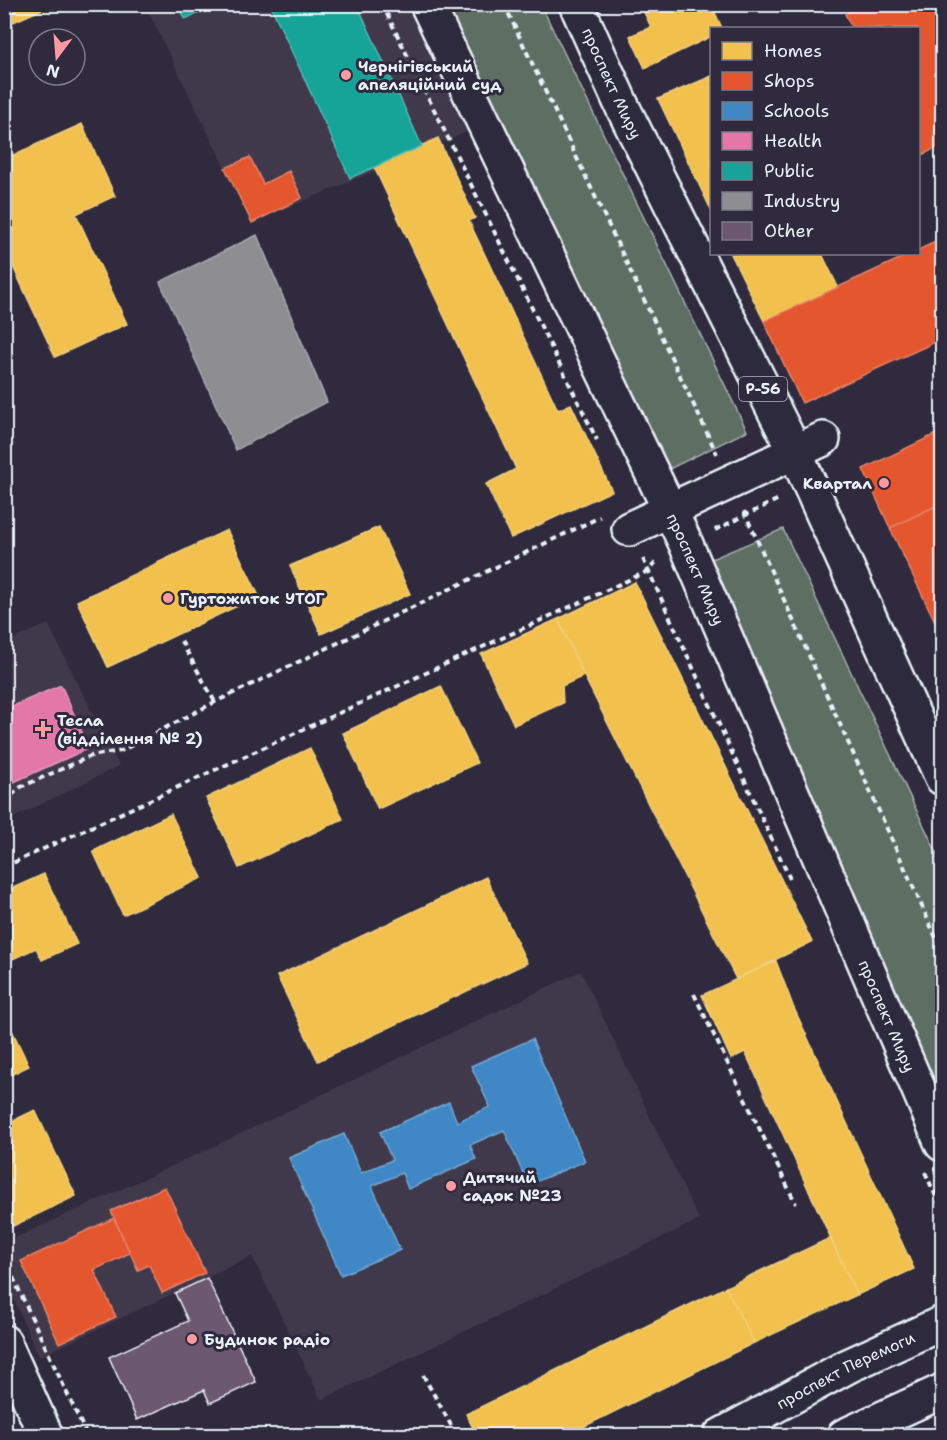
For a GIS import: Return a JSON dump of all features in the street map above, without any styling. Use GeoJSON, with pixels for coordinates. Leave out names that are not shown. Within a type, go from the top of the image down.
{"type":"FeatureCollection","features":[{"type":"Feature","properties":{"kind":"main road","name":"проспект Миру"},"geometry":{"type":"LineString","coordinates":[[427,4],[685,542],[942,1144]]}},
{"type":"Feature","properties":{"kind":"main road","name":"проспект Миру"},"geometry":{"type":"LineString","coordinates":[[576,4],[622,108],[809,446],[942,778]]}},
{"type":"Feature","properties":{"kind":"main road"},"geometry":{"type":"LineString","coordinates":[[619,521],[669,511],[809,446]]}},
{"type":"Feature","properties":{"kind":"main road","name":"проспект Перемоги"},"geometry":{"type":"LineString","coordinates":[[720,1436],[848,1366],[942,1323]]}},
{"type":"Feature","properties":{"kind":"main road"},"geometry":{"type":"LineString","coordinates":[[4,1342],[46,1436]]}},
{"type":"Feature","properties":{"kind":"main road"},"geometry":{"type":"LineString","coordinates":[[849,1433],[942,1391]]}},
{"type":"Feature","properties":{"kind":"main road"},"geometry":{"type":"LineString","coordinates":[[849,1433],[900,1436]]}},
{"type":"Feature","properties":{"kind":"path"},"geometry":{"type":"LineString","coordinates":[[382,4],[601,448]]}},
{"type":"Feature","properties":{"kind":"path"},"geometry":{"type":"LineString","coordinates":[[504,4],[716,451]]}},
{"type":"Feature","properties":{"kind":"path"},"geometry":{"type":"LineString","coordinates":[[707,534],[788,494]]}},
{"type":"Feature","properties":{"kind":"path"},"geometry":{"type":"LineString","coordinates":[[746,515],[942,951]]}},
{"type":"Feature","properties":{"kind":"path"},"geometry":{"type":"LineString","coordinates":[[4,802],[21,787],[91,756],[121,751],[215,702],[619,521]]}},
{"type":"Feature","properties":{"kind":"path"},"geometry":{"type":"LineString","coordinates":[[4,867],[648,571]]}},
{"type":"Feature","properties":{"kind":"path"},"geometry":{"type":"LineString","coordinates":[[181,641],[215,702]]}},
{"type":"Feature","properties":{"kind":"path"},"geometry":{"type":"LineString","coordinates":[[694,994],[796,1204]]}},
{"type":"Feature","properties":{"kind":"path"},"geometry":{"type":"LineString","coordinates":[[939,1201],[942,1210]]}},
{"type":"Feature","properties":{"kind":"path"},"geometry":{"type":"LineString","coordinates":[[4,1258],[87,1436]]}},
{"type":"Feature","properties":{"kind":"path"},"geometry":{"type":"LineString","coordinates":[[423,1374],[457,1436]]}},
{"type":"Feature","properties":{"kind":"shaded area"},"geometry":{"type":"Polygon","coordinates":[[[145,5],[415,5],[474,129],[252,223],[145,5]]]}},
{"type":"Feature","properties":{"kind":"shaded area"},"geometry":{"type":"Polygon","coordinates":[[[48,624],[119,766],[9,820],[4,809],[4,643],[48,624]]]}},
{"type":"Feature","properties":{"kind":"shaded area","name":"Дитячий садок №23"},"geometry":{"type":"Polygon","coordinates":[[[581,971],[699,1220],[321,1400],[252,1256],[39,1357],[5,1279],[4,1243],[202,1152],[581,971]]]}},
{"type":"Feature","properties":{"kind":"green space"},"geometry":{"type":"Polygon","coordinates":[[[437,5],[541,5],[747,431],[663,472],[437,5]]]}},
{"type":"Feature","properties":{"kind":"green space"},"geometry":{"type":"Polygon","coordinates":[[[783,529],[942,864],[942,1101],[695,566],[783,529]]]}},
{"type":"Feature","properties":{"kind":"building: Homes"},"geometry":{"type":"Polygon","coordinates":[[[4,4],[54,4],[4,26],[4,4]]]}},
{"type":"Feature","properties":{"kind":"building: Homes"},"geometry":{"type":"Polygon","coordinates":[[[640,4],[711,4],[722,27],[710,27],[710,37],[645,68],[630,36],[651,27],[640,4]]]}},
{"type":"Feature","properties":{"kind":"building: Homes"},"geometry":{"type":"Polygon","coordinates":[[[710,77],[710,208],[658,99],[710,77]]]}},
{"type":"Feature","properties":{"kind":"building: Homes"},"geometry":{"type":"Polygon","coordinates":[[[82,124],[115,196],[76,214],[127,324],[55,357],[7,254],[4,255],[4,159],[82,124]]]}},
{"type":"Feature","properties":{"kind":"building: Homes"},"geometry":{"type":"Polygon","coordinates":[[[438,138],[475,218],[469,221],[558,410],[571,404],[612,491],[511,538],[486,484],[516,469],[374,167],[438,138]]]}},
{"type":"Feature","properties":{"kind":"building: Homes"},"geometry":{"type":"Polygon","coordinates":[[[731,255],[822,255],[838,287],[764,321],[731,255]]]}},
{"type":"Feature","properties":{"kind":"building: Homes"},"geometry":{"type":"Polygon","coordinates":[[[379,527],[410,594],[321,634],[290,566],[379,527]]]}},
{"type":"Feature","properties":{"kind":"building: Homes","name":"Гуртожиток УТОГ"},"geometry":{"type":"Polygon","coordinates":[[[227,530],[259,596],[108,667],[77,601],[227,530]]]}},
{"type":"Feature","properties":{"kind":"building: Homes"},"geometry":{"type":"Polygon","coordinates":[[[635,582],[812,942],[736,979],[584,676],[558,619],[635,582]]]}},
{"type":"Feature","properties":{"kind":"building: Homes"},"geometry":{"type":"Polygon","coordinates":[[[558,619],[584,676],[562,686],[563,703],[514,725],[481,654],[558,619]]]}},
{"type":"Feature","properties":{"kind":"building: Homes"},"geometry":{"type":"Polygon","coordinates":[[[441,686],[477,763],[378,809],[343,733],[441,686]]]}},
{"type":"Feature","properties":{"kind":"building: Homes"},"geometry":{"type":"Polygon","coordinates":[[[310,748],[343,819],[239,868],[206,798],[310,748]]]}},
{"type":"Feature","properties":{"kind":"building: Homes"},"geometry":{"type":"Polygon","coordinates":[[[171,814],[202,878],[123,915],[93,851],[171,814]]]}},
{"type":"Feature","properties":{"kind":"building: Homes"},"geometry":{"type":"Polygon","coordinates":[[[44,874],[77,944],[42,960],[36,948],[4,963],[4,892],[44,874]]]}},
{"type":"Feature","properties":{"kind":"building: Homes"},"geometry":{"type":"Polygon","coordinates":[[[486,877],[527,963],[318,1061],[277,976],[486,877]]]}},
{"type":"Feature","properties":{"kind":"building: Homes"},"geometry":{"type":"Polygon","coordinates":[[[776,961],[793,1006],[914,1269],[857,1295],[745,1052],[731,1059],[702,995],[776,961]]]}},
{"type":"Feature","properties":{"kind":"building: Homes"},"geometry":{"type":"Polygon","coordinates":[[[11,1028],[29,1066],[4,1078],[4,1031],[11,1028]]]}},
{"type":"Feature","properties":{"kind":"building: Homes"},"geometry":{"type":"Polygon","coordinates":[[[35,1110],[76,1196],[9,1228],[4,1218],[4,1125],[35,1110]]]}},
{"type":"Feature","properties":{"kind":"building: Homes"},"geometry":{"type":"Polygon","coordinates":[[[830,1238],[857,1295],[754,1343],[726,1287],[830,1238]]]}},
{"type":"Feature","properties":{"kind":"building: Homes"},"geometry":{"type":"Polygon","coordinates":[[[726,1287],[754,1343],[565,1436],[477,1436],[466,1414],[726,1287]]]}},
{"type":"Feature","properties":{"kind":"building: Shops"},"geometry":{"type":"Polygon","coordinates":[[[864,4],[933,4],[942,24],[942,145],[920,156],[920,27],[852,27],[845,14],[864,4]]]}},
{"type":"Feature","properties":{"kind":"building: Shops"},"geometry":{"type":"Polygon","coordinates":[[[250,157],[263,184],[289,171],[302,198],[252,223],[225,168],[250,157]]]}},
{"type":"Feature","properties":{"kind":"building: Shops"},"geometry":{"type":"Polygon","coordinates":[[[942,239],[942,339],[802,403],[764,321],[908,255],[920,255],[920,249],[942,239]]]}},
{"type":"Feature","properties":{"kind":"building: Shops"},"geometry":{"type":"Polygon","coordinates":[[[942,431],[942,503],[890,528],[863,469],[942,431]]]}},
{"type":"Feature","properties":{"kind":"building: Shops"},"geometry":{"type":"Polygon","coordinates":[[[942,503],[942,636],[890,528],[942,503]]]}},
{"type":"Feature","properties":{"kind":"building: Shops"},"geometry":{"type":"Polygon","coordinates":[[[165,1187],[205,1273],[162,1293],[149,1265],[138,1270],[111,1211],[165,1187]]]}},
{"type":"Feature","properties":{"kind":"building: Shops"},"geometry":{"type":"Polygon","coordinates":[[[114,1218],[130,1253],[94,1270],[116,1317],[59,1343],[21,1261],[114,1218]]]}},
{"type":"Feature","properties":{"kind":"building: Schools"},"geometry":{"type":"Polygon","coordinates":[[[532,1039],[585,1161],[528,1185],[504,1130],[470,1145],[476,1159],[408,1189],[402,1173],[372,1186],[400,1250],[341,1275],[289,1158],[344,1134],[361,1173],[392,1160],[380,1132],[449,1102],[457,1122],[490,1107],[471,1066],[532,1039]]]}},
{"type":"Feature","properties":{"kind":"building: Health","name":"Тесла (відділення № 2)"},"geometry":{"type":"Polygon","coordinates":[[[61,685],[89,748],[14,782],[4,762],[4,710],[61,685]]]}},
{"type":"Feature","properties":{"kind":"building: Public"},"geometry":{"type":"Polygon","coordinates":[[[179,4],[218,4],[185,19],[179,4]]]}},
{"type":"Feature","properties":{"kind":"building: Public","name":"Чернігівський апеляційний суд"},"geometry":{"type":"Polygon","coordinates":[[[270,4],[357,4],[422,146],[350,178],[270,4]]]}},
{"type":"Feature","properties":{"kind":"building: Industry"},"geometry":{"type":"Polygon","coordinates":[[[257,235],[327,402],[236,450],[160,282],[257,235]]]}},
{"type":"Feature","properties":{"kind":"building: Other","name":"Будинок радіо"},"geometry":{"type":"Polygon","coordinates":[[[207,1278],[256,1382],[210,1403],[204,1390],[137,1420],[109,1357],[188,1321],[175,1293],[207,1278]]]}},
{"type":"Feature","properties":{"kind":"place","name":"Чернігівський апеляційний суд"},"geometry":{"type":"Point","coordinates":[346,75]}},
{"type":"Feature","properties":{"kind":"place","name":"Квартал"},"geometry":{"type":"Point","coordinates":[884,483]}},
{"type":"Feature","properties":{"kind":"place","name":"Гуртожиток УТОГ"},"geometry":{"type":"Point","coordinates":[168,598]}},
{"type":"Feature","properties":{"kind":"place","name":"Тесла (відділення № 2)"},"geometry":{"type":"Point","coordinates":[43,729]}},
{"type":"Feature","properties":{"kind":"place","name":"Дитячий садок №23"},"geometry":{"type":"Point","coordinates":[451,1186]}},
{"type":"Feature","properties":{"kind":"place","name":"Будинок радіо"},"geometry":{"type":"Point","coordinates":[192,1339]}}]}
